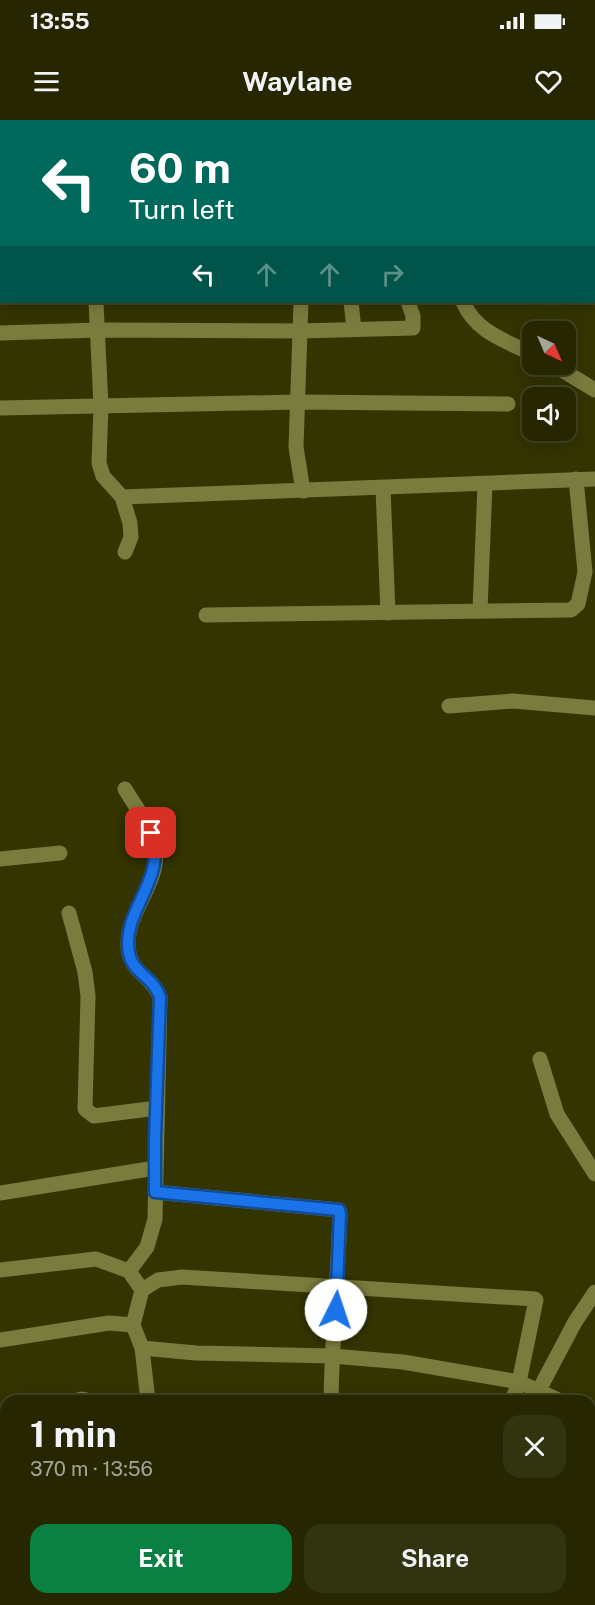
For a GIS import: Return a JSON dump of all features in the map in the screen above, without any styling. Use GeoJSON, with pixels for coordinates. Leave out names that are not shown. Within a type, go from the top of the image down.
{"type":"FeatureCollection","features":[{"type":"Feature","properties":{"kind":"street"},"geometry":{"type":"LineString","coordinates":[[96,303],[101,406],[99,463],[103,476],[122,497],[130,523],[131,537],[125,552]]}},
{"type":"Feature","properties":{"kind":"street"},"geometry":{"type":"LineString","coordinates":[[301,303],[296,447],[303,490]]}},
{"type":"Feature","properties":{"kind":"street"},"geometry":{"type":"LineString","coordinates":[[351,303],[354,329]]}},
{"type":"Feature","properties":{"kind":"street"},"geometry":{"type":"LineString","coordinates":[[0,333],[99,330],[300,331],[413,328],[413,316],[408,303]]}},
{"type":"Feature","properties":{"kind":"street"},"geometry":{"type":"LineString","coordinates":[[463,303],[469,315],[478,324],[490,333],[522,349]]}},
{"type":"Feature","properties":{"kind":"street"},"geometry":{"type":"LineString","coordinates":[[570,375],[595,390]]}},
{"type":"Feature","properties":{"kind":"street"},"geometry":{"type":"LineString","coordinates":[[0,408],[298,402],[508,404]]}},
{"type":"Feature","properties":{"kind":"street"},"geometry":{"type":"LineString","coordinates":[[206,615],[572,610],[578,604],[590,572],[576,479]]}},
{"type":"Feature","properties":{"kind":"street"},"geometry":{"type":"LineString","coordinates":[[122,497],[595,479]]}},
{"type":"Feature","properties":{"kind":"street"},"geometry":{"type":"LineString","coordinates":[[480,611],[485,484]]}},
{"type":"Feature","properties":{"kind":"street"},"geometry":{"type":"LineString","coordinates":[[383,488],[388,613]]}},
{"type":"Feature","properties":{"kind":"street"},"geometry":{"type":"LineString","coordinates":[[449,706],[513,701],[595,708]]}},
{"type":"Feature","properties":{"kind":"street"},"geometry":{"type":"LineString","coordinates":[[125,789],[151,833],[156,850],[153,872],[131,923],[128,939],[129,956],[134,966],[150,980],[160,997],[154,1219],[150,1239],[129,1270]]}},
{"type":"Feature","properties":{"kind":"street"},"geometry":{"type":"LineString","coordinates":[[0,859],[60,853]]}},
{"type":"Feature","properties":{"kind":"street"},"geometry":{"type":"LineString","coordinates":[[69,913],[85,972],[88,996],[85,1109],[94,1116],[157,1108]]}},
{"type":"Feature","properties":{"kind":"street"},"geometry":{"type":"LineString","coordinates":[[540,1059],[557,1114],[595,1174]]}},
{"type":"Feature","properties":{"kind":"street"},"geometry":{"type":"LineString","coordinates":[[0,1193],[155,1168]]}},
{"type":"Feature","properties":{"kind":"street"},"geometry":{"type":"LineString","coordinates":[[155,1192],[339,1210],[338,1287],[331,1395]]}},
{"type":"Feature","properties":{"kind":"street"},"geometry":{"type":"LineString","coordinates":[[0,1270],[96,1259],[129,1270],[142,1290]]}},
{"type":"Feature","properties":{"kind":"street"},"geometry":{"type":"LineString","coordinates":[[147,1395],[142,1348],[133,1325],[142,1290],[158,1280],[182,1277],[536,1300],[514,1395]]}},
{"type":"Feature","properties":{"kind":"street"},"geometry":{"type":"LineString","coordinates":[[539,1390],[575,1322],[595,1292]]}},
{"type":"Feature","properties":{"kind":"street"},"geometry":{"type":"LineString","coordinates":[[0,1340],[109,1323],[133,1325]]}},
{"type":"Feature","properties":{"kind":"street"},"geometry":{"type":"LineString","coordinates":[[142,1348],[196,1353],[332,1356],[403,1362],[519,1382],[549,1395]]}},
{"type":"Feature","properties":{"kind":"route"},"geometry":{"type":"LineString","coordinates":[[151,833],[156,850],[155,866],[131,923],[128,939],[129,956],[134,966],[154,984],[160,997],[155,1192],[339,1210],[336,1310]]}}]}
